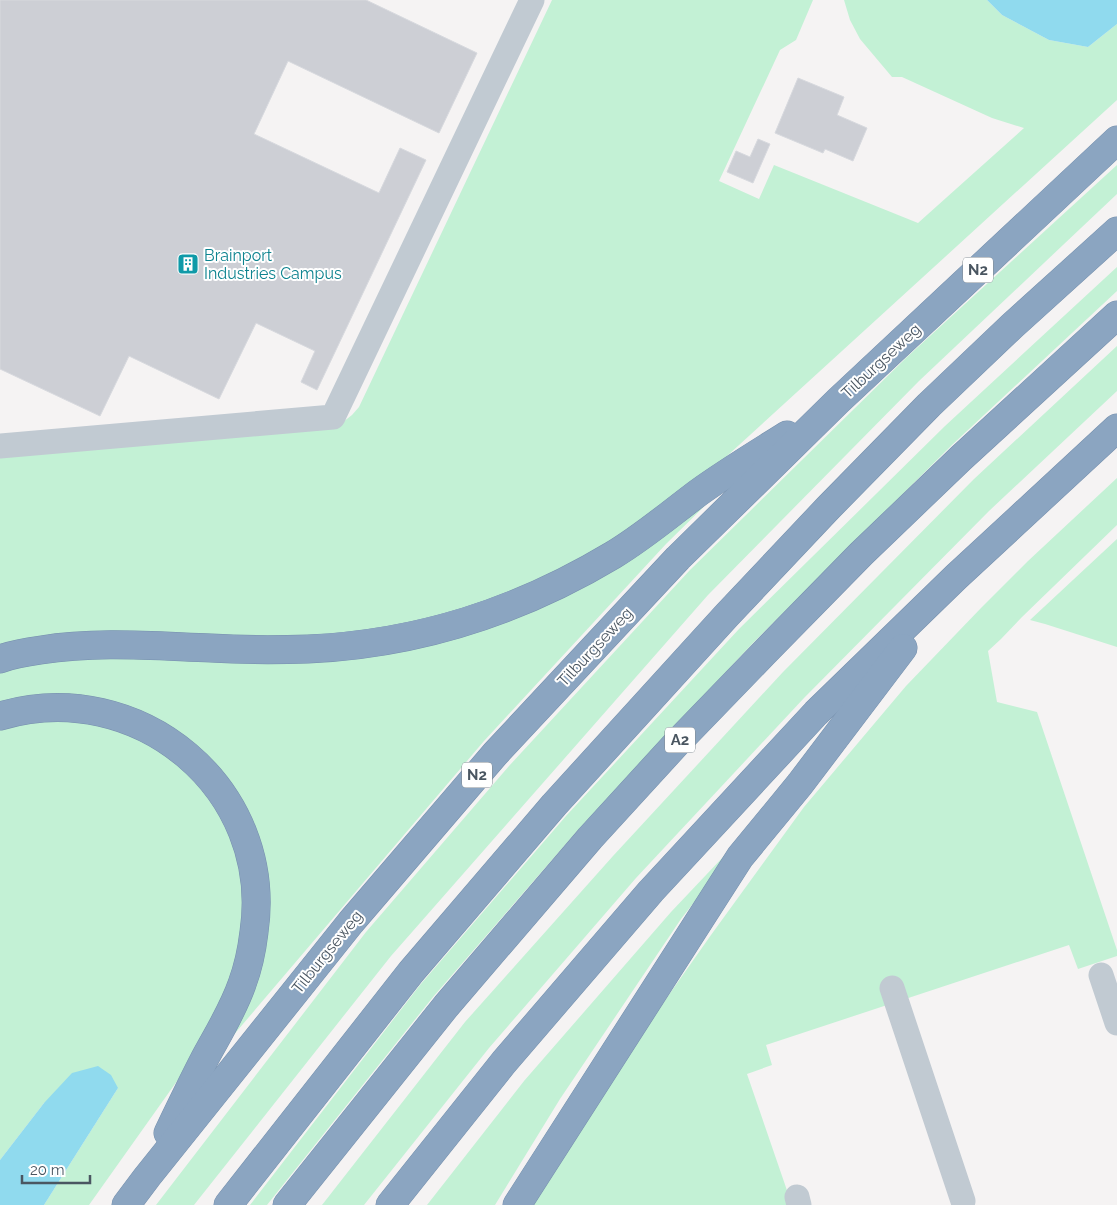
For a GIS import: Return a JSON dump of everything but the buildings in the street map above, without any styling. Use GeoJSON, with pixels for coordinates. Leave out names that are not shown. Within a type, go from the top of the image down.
{"type":"FeatureCollection","features":[{"type":"Feature","properties":{"kind":"highway","name":"Tilburgseweg"},"geometry":{"type":"LineString","coordinates":[[126,1205],[350,922],[495,754],[678,558],[838,401],[1117,140]]}},
{"type":"Feature","properties":{"kind":"highway"},"geometry":{"type":"LineString","coordinates":[[228,1205],[411,972],[554,805],[714,630],[929,405],[1012,326],[1117,231]]}},
{"type":"Feature","properties":{"kind":"highway","name":"A2"},"geometry":{"type":"LineString","coordinates":[[287,1205],[446,1006],[590,838],[676,744],[868,547],[960,458],[1117,315]]}},
{"type":"Feature","properties":{"kind":"highway","name":"N2"},"geometry":{"type":"LineString","coordinates":[[0,659],[33,651],[85,645],[270,650],[310,649],[394,640],[467,622],[509,608],[541,594],[615,554],[653,528],[698,493],[838,401]]}},
{"type":"Feature","properties":{"kind":"highway"},"geometry":{"type":"LineString","coordinates":[[390,1205],[504,1062],[651,891],[816,713],[956,577],[1117,428]]}},
{"type":"Feature","properties":{"kind":"highway"},"geometry":{"type":"LineString","coordinates":[[517,1205],[740,856],[800,784],[956,577]]}},
{"type":"Feature","properties":{"kind":"highway","name":"N2"},"geometry":{"type":"LineString","coordinates":[[0,716],[23,710],[70,707],[107,713],[142,725],[174,745],[202,770],[231,807],[248,848],[254,872],[256,916],[250,957],[243,984],[204,1059],[147,1177]]}},
{"type":"Feature","properties":{"kind":"street"},"geometry":{"type":"LineString","coordinates":[[0,446],[333,417],[532,0]]}},
{"type":"Feature","properties":{"kind":"street"},"geometry":{"type":"LineString","coordinates":[[1101,975],[1117,1023]]}},
{"type":"Feature","properties":{"kind":"street"},"geometry":{"type":"LineString","coordinates":[[892,988],[963,1201]]}},
{"type":"Feature","properties":{"kind":"green space"},"geometry":{"type":"Polygon","coordinates":[[[552,0],[813,0],[796,40],[780,50],[719,181],[759,199],[774,165],[918,223],[1024,128],[992,118],[902,77],[892,77],[860,39],[850,20],[844,0],[987,0],[1002,15],[1049,40],[1088,47],[1117,24],[1117,100],[693,487],[649,522],[505,600],[390,633],[0,647],[0,458],[343,422],[352,415],[359,407],[552,0]]]}},
{"type":"Feature","properties":{"kind":"green space"},"geometry":{"type":"Polygon","coordinates":[[[1117,165],[1117,194],[919,381],[708,595],[391,956],[194,1205],[156,1205],[366,932],[509,766],[690,570],[907,357],[1117,165]]]}},
{"type":"Feature","properties":{"kind":"green space"},"geometry":{"type":"Polygon","coordinates":[[[1117,267],[1117,291],[953,444],[753,643],[578,830],[433,997],[267,1205],[250,1205],[420,985],[566,816],[739,629],[945,426],[1117,267]]]}},
{"type":"Feature","properties":{"kind":"green space"},"geometry":{"type":"Polygon","coordinates":[[[1117,346],[1117,391],[989,511],[804,698],[636,878],[489,1048],[364,1205],[322,1205],[465,1022],[613,856],[783,672],[974,479],[1117,346]]]}},
{"type":"Feature","properties":{"kind":"green space"},"geometry":{"type":"Polygon","coordinates":[[[1117,478],[1117,525],[988,651],[997,702],[1037,712],[1117,950],[1117,956],[1078,969],[1069,945],[766,1045],[772,1065],[747,1074],[792,1205],[528,1205],[585,1114],[804,807],[906,686],[1028,561],[1117,478]]]}},
{"type":"Feature","properties":{"kind":"green space"},"geometry":{"type":"Polygon","coordinates":[[[730,481],[666,544],[484,741],[220,1051],[257,848],[146,720],[0,705],[0,672],[12,666],[120,654],[242,659],[513,616],[730,481]]]}},
{"type":"Feature","properties":{"kind":"green space"},"geometry":{"type":"Polygon","coordinates":[[[1117,539],[1117,647],[1030,620],[1117,539]]]}},
{"type":"Feature","properties":{"kind":"green space"},"geometry":{"type":"Polygon","coordinates":[[[74,717],[162,747],[226,816],[248,904],[234,980],[204,1043],[89,1205],[44,1205],[118,1088],[44,1103],[0,1160],[0,726],[74,717]]]}},
{"type":"Feature","properties":{"kind":"green space"},"geometry":{"type":"Polygon","coordinates":[[[759,819],[681,919],[560,1099],[495,1205],[427,1205],[524,1081],[671,912],[759,819]]]}},
{"type":"Feature","properties":{"kind":"water"},"geometry":{"type":"Polygon","coordinates":[[[987,0],[1117,0],[1117,24],[1088,47],[1049,40],[1002,15],[987,0]]]}},
{"type":"Feature","properties":{"kind":"water"},"geometry":{"type":"Polygon","coordinates":[[[98,1066],[111,1075],[118,1088],[44,1205],[0,1205],[0,1160],[44,1103],[72,1073],[98,1066]]]}},
{"type":"Feature","properties":{"kind":"place","name":"Brainport Industries Campus"},"geometry":{"type":"Point","coordinates":[188,264]}}]}
